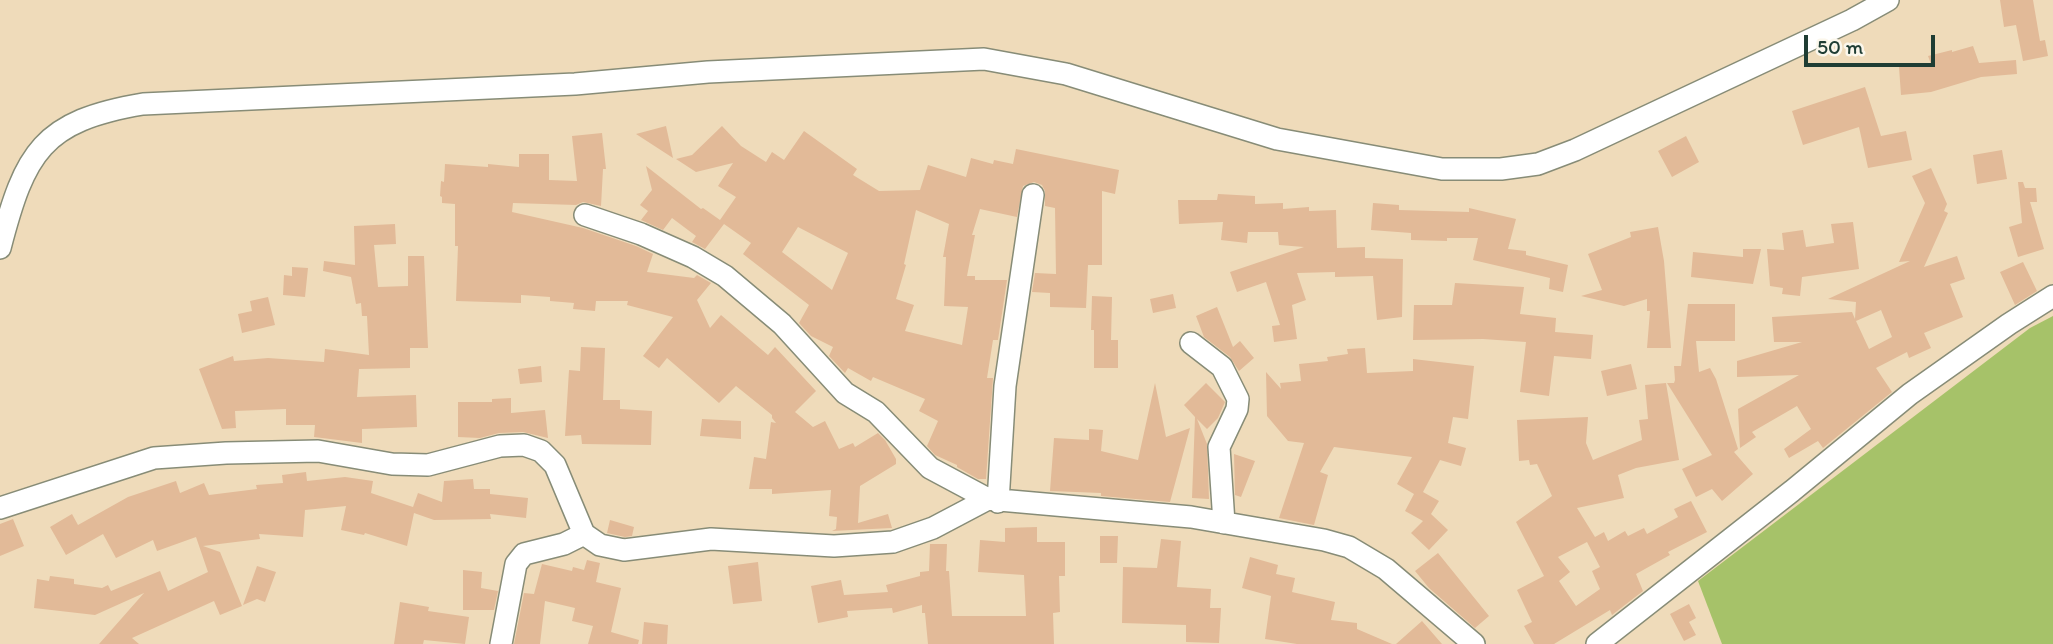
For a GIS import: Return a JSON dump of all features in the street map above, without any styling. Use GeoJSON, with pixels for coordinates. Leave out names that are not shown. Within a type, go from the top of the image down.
{"type":"FeatureCollection","features":[{"type":"Feature","properties":{"kind":"street"},"geometry":{"type":"LineString","coordinates":[[0,248],[11,206],[27,168],[48,139],[71,123],[104,110],[143,104],[575,84],[708,72],[984,59],[1066,74],[1278,139],[1442,169],[1501,169],[1538,164],[1575,150],[1852,20],[1888,0]]}},
{"type":"Feature","properties":{"kind":"street"},"geometry":{"type":"LineString","coordinates":[[993,500],[1005,386],[1033,194]]}},
{"type":"Feature","properties":{"kind":"street"},"geometry":{"type":"LineString","coordinates":[[585,215],[640,234],[693,257],[725,276],[782,324],[845,393],[876,412],[930,468],[993,500],[1191,517],[1324,540],[1349,547],[1386,569],[1474,644]]}},
{"type":"Feature","properties":{"kind":"street"},"geometry":{"type":"LineString","coordinates":[[1597,644],[1792,491],[1910,394],[2053,296]]}},
{"type":"Feature","properties":{"kind":"street"},"geometry":{"type":"LineString","coordinates":[[1191,343],[1222,367],[1238,399],[1237,409],[1219,447],[1223,523]]}},
{"type":"Feature","properties":{"kind":"street"},"geometry":{"type":"LineString","coordinates":[[0,508],[154,458],[317,451],[392,464],[429,466],[500,446],[524,445],[541,450],[555,465],[584,534],[600,545],[624,550],[711,539],[834,546],[893,542],[933,528],[993,500]]}},
{"type":"Feature","properties":{"kind":"street"},"geometry":{"type":"LineString","coordinates":[[502,644],[516,564],[524,554],[564,544],[584,534]]}},
{"type":"Feature","properties":{"kind":"green space"},"geometry":{"type":"Polygon","coordinates":[[[2053,316],[2053,644],[1722,644],[1698,581],[2030,328],[2053,316]]]}},
{"type":"Feature","properties":{"kind":"building"},"geometry":{"type":"Polygon","coordinates":[[[2000,0],[2033,0],[2040,41],[2045,40],[2048,56],[2023,61],[2016,25],[2004,27],[2000,0]]]}},
{"type":"Feature","properties":{"kind":"building"},"geometry":{"type":"Polygon","coordinates":[[[1973,46],[1979,63],[2016,60],[2017,74],[1981,77],[1931,92],[1901,95],[1899,67],[1931,64],[1928,56],[1973,46]]]}},
{"type":"Feature","properties":{"kind":"building"},"geometry":{"type":"Polygon","coordinates":[[[1865,87],[1881,136],[1906,131],[1912,160],[1868,168],[1859,127],[1803,145],[1792,111],[1865,87]]]}},
{"type":"Feature","properties":{"kind":"building"},"geometry":{"type":"Polygon","coordinates":[[[666,126],[673,158],[636,134],[666,126]]]}},
{"type":"Feature","properties":{"kind":"building"},"geometry":{"type":"Polygon","coordinates":[[[722,126],[741,146],[766,162],[772,152],[784,160],[804,131],[857,169],[853,175],[879,191],[920,190],[928,165],[966,177],[971,158],[993,164],[994,160],[1013,164],[1016,149],[1119,170],[1115,194],[1102,191],[1102,265],[1088,265],[1086,308],[1050,307],[1050,293],[1032,292],[1035,273],[1056,274],[1055,208],[1045,206],[1045,191],[1042,185],[1034,182],[1023,186],[1017,217],[980,209],[972,235],[975,235],[967,276],[975,276],[975,280],[1007,280],[998,340],[993,340],[987,378],[993,378],[986,479],[978,479],[935,455],[927,446],[938,421],[919,411],[925,399],[873,377],[871,381],[848,368],[845,373],[829,356],[833,347],[811,336],[799,323],[809,305],[743,254],[751,243],[724,224],[705,249],[692,242],[696,236],[672,218],[663,230],[641,220],[648,211],[640,205],[652,190],[646,166],[701,209],[720,220],[736,197],[718,186],[733,163],[696,172],[676,159],[692,155],[722,126]],[[916,210],[904,264],[906,265],[896,299],[914,305],[905,331],[962,345],[968,307],[944,306],[946,257],[943,257],[949,224],[916,210]],[[798,227],[782,252],[832,290],[848,253],[798,227]]]}},
{"type":"Feature","properties":{"kind":"building"},"geometry":{"type":"Polygon","coordinates":[[[602,133],[606,169],[603,169],[601,206],[583,202],[576,205],[513,203],[512,212],[583,228],[636,246],[653,254],[647,272],[694,278],[697,275],[711,283],[697,300],[710,328],[721,315],[768,355],[775,347],[816,391],[795,412],[813,427],[825,421],[839,449],[853,443],[855,447],[878,433],[885,440],[896,464],[860,486],[858,523],[888,514],[892,528],[832,531],[836,529],[837,517],[829,516],[831,490],[772,494],[772,489],[749,489],[754,457],[766,459],[771,422],[776,423],[772,415],[736,386],[719,403],[667,358],[659,368],[643,356],[673,317],[627,305],[628,301],[596,301],[595,311],[573,309],[574,303],[550,301],[550,297],[521,295],[521,303],[456,301],[458,246],[455,246],[455,204],[442,203],[440,196],[445,164],[519,167],[519,154],[549,154],[549,180],[577,181],[572,136],[602,133]]]}},
{"type":"Feature","properties":{"kind":"building"},"geometry":{"type":"Polygon","coordinates":[[[1686,136],[1699,162],[1672,177],[1658,151],[1686,136]]]}},
{"type":"Feature","properties":{"kind":"building"},"geometry":{"type":"Polygon","coordinates":[[[2002,150],[2007,179],[1977,184],[1973,155],[2002,150]]]}},
{"type":"Feature","properties":{"kind":"building"},"geometry":{"type":"Polygon","coordinates":[[[1931,168],[1947,204],[1944,211],[1948,213],[1924,267],[1957,256],[1965,279],[1950,284],[1963,317],[1924,333],[1931,348],[1909,358],[1907,352],[1876,368],[1892,392],[1823,448],[1818,441],[1789,458],[1784,449],[1811,429],[1797,406],[1752,432],[1756,437],[1740,448],[1738,409],[1799,375],[1737,377],[1737,361],[1802,342],[1774,342],[1772,317],[1852,312],[1855,319],[1856,302],[1828,299],[1910,261],[1899,262],[1925,203],[1912,176],[1931,168]],[[1881,310],[1856,321],[1869,349],[1892,337],[1881,310]]]}},
{"type":"Feature","properties":{"kind":"building"},"geometry":{"type":"Polygon","coordinates":[[[2018,182],[2023,182],[2025,188],[2036,188],[2037,202],[2030,202],[2044,249],[2018,257],[2009,227],[2022,223],[2018,182]]]}},
{"type":"Feature","properties":{"kind":"building"},"geometry":{"type":"Polygon","coordinates":[[[1218,194],[1255,196],[1255,204],[1283,203],[1283,209],[1309,207],[1309,211],[1336,210],[1337,248],[1365,247],[1365,258],[1403,259],[1402,317],[1377,320],[1373,276],[1335,277],[1335,272],[1297,273],[1306,300],[1292,305],[1297,339],[1274,342],[1272,326],[1280,325],[1266,282],[1237,292],[1230,272],[1304,247],[1279,245],[1278,232],[1248,232],[1247,243],[1221,240],[1223,222],[1179,224],[1178,200],[1217,200],[1218,194]]]}},
{"type":"Feature","properties":{"kind":"building"},"geometry":{"type":"Polygon","coordinates":[[[1373,203],[1399,205],[1399,210],[1469,212],[1469,208],[1516,219],[1508,249],[1526,251],[1526,255],[1568,265],[1563,292],[1549,289],[1550,278],[1473,260],[1478,238],[1411,240],[1411,233],[1371,230],[1373,203]]]}},
{"type":"Feature","properties":{"kind":"building"},"geometry":{"type":"Polygon","coordinates":[[[1853,222],[1859,269],[1802,277],[1800,296],[1782,294],[1783,288],[1770,286],[1767,249],[1784,250],[1782,233],[1803,230],[1806,247],[1834,243],[1831,224],[1853,222]]]}},
{"type":"Feature","properties":{"kind":"building"},"geometry":{"type":"Polygon","coordinates":[[[395,224],[396,244],[374,245],[378,287],[408,286],[408,256],[424,256],[428,348],[410,348],[410,368],[359,369],[357,397],[416,395],[417,427],[362,429],[362,443],[314,437],[315,425],[286,425],[286,409],[235,411],[236,428],[222,429],[199,369],[233,356],[234,361],[268,358],[324,362],[325,349],[369,355],[367,316],[362,316],[361,303],[356,304],[351,277],[323,271],[324,261],[355,265],[354,226],[395,224]]]}},
{"type":"Feature","properties":{"kind":"building"},"geometry":{"type":"Polygon","coordinates":[[[1658,227],[1664,261],[1671,348],[1647,348],[1650,311],[1647,311],[1647,299],[1624,306],[1581,296],[1602,290],[1588,254],[1631,237],[1630,232],[1658,227]]]}},
{"type":"Feature","properties":{"kind":"building"},"geometry":{"type":"Polygon","coordinates":[[[1743,249],[1761,249],[1753,284],[1691,277],[1693,252],[1743,257],[1743,249]]]}},
{"type":"Feature","properties":{"kind":"building"},"geometry":{"type":"Polygon","coordinates":[[[2023,262],[2037,291],[2015,305],[2000,272],[2023,262]]]}},
{"type":"Feature","properties":{"kind":"building"},"geometry":{"type":"Polygon","coordinates":[[[292,267],[308,268],[305,297],[283,295],[284,275],[292,276],[292,267]]]}},
{"type":"Feature","properties":{"kind":"building"},"geometry":{"type":"Polygon","coordinates":[[[1455,283],[1524,287],[1520,314],[1556,318],[1555,332],[1593,335],[1591,359],[1554,356],[1549,396],[1520,392],[1526,342],[1483,339],[1413,340],[1414,305],[1452,305],[1455,283]]]}},
{"type":"Feature","properties":{"kind":"building"},"geometry":{"type":"Polygon","coordinates":[[[1173,294],[1176,308],[1153,313],[1150,299],[1173,294]]]}},
{"type":"Feature","properties":{"kind":"building"},"geometry":{"type":"Polygon","coordinates":[[[1092,296],[1112,297],[1111,340],[1118,340],[1118,368],[1094,368],[1092,296]]]}},
{"type":"Feature","properties":{"kind":"building"},"geometry":{"type":"Polygon","coordinates":[[[268,297],[275,325],[242,333],[238,314],[252,311],[250,301],[268,297]]]}},
{"type":"Feature","properties":{"kind":"building"},"geometry":{"type":"Polygon","coordinates":[[[1688,304],[1735,304],[1735,341],[1696,341],[1699,372],[1710,368],[1716,379],[1738,449],[1734,452],[1753,474],[1722,501],[1712,489],[1696,497],[1682,469],[1712,455],[1667,383],[1674,383],[1674,366],[1681,366],[1688,304]]]}},
{"type":"Feature","properties":{"kind":"building"},"geometry":{"type":"Polygon","coordinates":[[[1217,307],[1233,347],[1240,341],[1254,358],[1239,371],[1230,357],[1204,337],[1196,316],[1217,307]]]}},
{"type":"Feature","properties":{"kind":"building"},"geometry":{"type":"Polygon","coordinates":[[[581,347],[605,348],[603,400],[620,400],[620,409],[652,411],[651,445],[582,444],[581,435],[565,436],[569,370],[580,371],[581,347]]]}},
{"type":"Feature","properties":{"kind":"building"},"geometry":{"type":"Polygon","coordinates":[[[1365,348],[1367,373],[1413,371],[1413,359],[1474,366],[1468,419],[1453,417],[1448,443],[1466,448],[1461,466],[1440,460],[1423,492],[1439,501],[1431,514],[1448,530],[1429,550],[1411,533],[1423,521],[1405,511],[1414,494],[1397,484],[1412,457],[1334,447],[1320,472],[1328,475],[1314,525],[1279,518],[1304,443],[1288,441],[1267,416],[1266,372],[1281,389],[1280,383],[1301,381],[1299,364],[1328,361],[1327,357],[1348,354],[1347,349],[1365,348]]]}},
{"type":"Feature","properties":{"kind":"building"},"geometry":{"type":"Polygon","coordinates":[[[1631,364],[1637,389],[1607,396],[1601,371],[1631,364]]]}},
{"type":"Feature","properties":{"kind":"building"},"geometry":{"type":"Polygon","coordinates":[[[541,366],[542,382],[520,384],[518,369],[541,366]]]}},
{"type":"Feature","properties":{"kind":"building"},"geometry":{"type":"Polygon","coordinates":[[[1155,383],[1166,437],[1190,428],[1170,502],[1101,496],[1101,493],[1050,491],[1054,438],[1089,440],[1089,429],[1103,430],[1101,451],[1138,460],[1155,383]]]}},
{"type":"Feature","properties":{"kind":"building"},"geometry":{"type":"Polygon","coordinates":[[[1206,383],[1225,402],[1218,418],[1207,429],[1197,419],[1207,444],[1209,499],[1192,498],[1195,417],[1184,405],[1206,383]]]}},
{"type":"Feature","properties":{"kind":"building"},"geometry":{"type":"Polygon","coordinates":[[[1666,383],[1679,460],[1636,468],[1618,475],[1624,498],[1577,508],[1595,537],[1604,532],[1608,541],[1625,531],[1628,536],[1644,528],[1647,534],[1678,517],[1674,509],[1691,501],[1707,532],[1668,552],[1670,555],[1636,574],[1643,591],[1612,615],[1610,610],[1554,644],[1534,644],[1524,626],[1532,622],[1517,590],[1544,576],[1516,522],[1552,496],[1537,464],[1530,465],[1529,460],[1519,461],[1517,420],[1588,417],[1586,443],[1593,460],[1642,440],[1639,420],[1648,419],[1645,385],[1666,383]],[[1587,542],[1558,557],[1570,572],[1559,581],[1576,606],[1600,589],[1592,571],[1600,567],[1587,542]]]}},
{"type":"Feature","properties":{"kind":"building"},"geometry":{"type":"Polygon","coordinates":[[[511,398],[511,413],[545,410],[548,438],[523,432],[499,433],[480,438],[458,437],[458,402],[492,402],[492,399],[511,398]]]}},
{"type":"Feature","properties":{"kind":"building"},"geometry":{"type":"Polygon","coordinates":[[[702,419],[741,421],[741,439],[700,436],[702,419]]]}},
{"type":"Feature","properties":{"kind":"building"},"geometry":{"type":"Polygon","coordinates":[[[1234,454],[1255,461],[1241,497],[1235,495],[1234,454]]]}},
{"type":"Feature","properties":{"kind":"building"},"geometry":{"type":"Polygon","coordinates":[[[306,472],[307,481],[345,477],[373,481],[371,493],[413,507],[418,493],[442,502],[444,481],[473,479],[474,489],[490,489],[490,494],[528,498],[526,518],[490,514],[491,519],[434,520],[414,513],[407,546],[365,533],[364,535],[341,530],[346,506],[305,510],[303,537],[259,534],[260,539],[203,546],[220,552],[242,606],[220,615],[214,601],[132,638],[139,644],[99,644],[144,593],[95,615],[34,608],[37,579],[49,581],[50,576],[74,579],[74,584],[102,588],[108,585],[111,591],[160,571],[168,591],[208,572],[196,537],[157,551],[153,540],[116,558],[103,534],[66,555],[50,527],[72,514],[78,525],[128,497],[176,481],[180,493],[204,483],[209,495],[257,489],[256,485],[283,483],[282,475],[306,472]]]}},
{"type":"Feature","properties":{"kind":"building"},"geometry":{"type":"Polygon","coordinates":[[[13,519],[24,546],[0,556],[0,524],[13,519]]]}},
{"type":"Feature","properties":{"kind":"building"},"geometry":{"type":"Polygon","coordinates":[[[610,520],[634,527],[632,536],[607,533],[610,520]]]}},
{"type":"Feature","properties":{"kind":"building"},"geometry":{"type":"Polygon","coordinates":[[[1037,527],[1037,542],[1065,542],[1065,576],[1059,576],[1060,612],[1053,613],[1054,644],[928,644],[922,605],[893,613],[892,608],[847,611],[848,617],[818,623],[811,586],[841,580],[844,595],[888,592],[886,585],[929,571],[930,544],[947,544],[946,571],[949,571],[952,616],[1026,616],[1024,575],[978,572],[980,540],[1005,542],[1005,528],[1037,527]]]}},
{"type":"Feature","properties":{"kind":"building"},"geometry":{"type":"Polygon","coordinates":[[[1100,536],[1118,536],[1117,563],[1100,563],[1100,536]]]}},
{"type":"Feature","properties":{"kind":"building"},"geometry":{"type":"Polygon","coordinates":[[[1161,539],[1181,541],[1177,587],[1211,589],[1210,608],[1221,608],[1219,643],[1186,642],[1186,625],[1122,623],[1123,567],[1157,568],[1161,539]]]}},
{"type":"Feature","properties":{"kind":"building"},"geometry":{"type":"Polygon","coordinates":[[[1438,553],[1489,616],[1475,628],[1429,588],[1415,571],[1438,553]]]}},
{"type":"Feature","properties":{"kind":"building"},"geometry":{"type":"Polygon","coordinates":[[[1250,557],[1278,565],[1276,574],[1295,578],[1292,592],[1335,602],[1331,620],[1357,623],[1357,629],[1392,644],[1297,644],[1265,639],[1271,596],[1242,588],[1250,557]]]}},
{"type":"Feature","properties":{"kind":"building"},"geometry":{"type":"Polygon","coordinates":[[[587,560],[600,563],[596,582],[621,588],[611,632],[639,640],[638,644],[588,644],[593,626],[572,621],[575,608],[545,601],[540,644],[514,644],[524,593],[534,594],[542,564],[572,571],[573,567],[584,570],[587,560]]]}},
{"type":"Feature","properties":{"kind":"building"},"geometry":{"type":"Polygon","coordinates":[[[758,562],[762,601],[733,604],[728,566],[758,562]]]}},
{"type":"Feature","properties":{"kind":"building"},"geometry":{"type":"Polygon","coordinates":[[[257,566],[276,572],[265,602],[257,599],[243,605],[257,566]]]}},
{"type":"Feature","properties":{"kind":"building"},"geometry":{"type":"Polygon","coordinates":[[[463,570],[482,572],[481,588],[498,591],[494,610],[463,610],[463,570]]]}},
{"type":"Feature","properties":{"kind":"building"},"geometry":{"type":"Polygon","coordinates":[[[400,602],[429,607],[428,611],[469,617],[465,644],[424,640],[423,644],[394,644],[400,602]]]}},
{"type":"Feature","properties":{"kind":"building"},"geometry":{"type":"Polygon","coordinates":[[[1689,604],[1696,618],[1689,622],[1696,635],[1684,641],[1670,614],[1689,604]]]}},
{"type":"Feature","properties":{"kind":"building"},"geometry":{"type":"Polygon","coordinates":[[[1422,621],[1442,644],[1396,644],[1422,621]]]}},
{"type":"Feature","properties":{"kind":"building"},"geometry":{"type":"Polygon","coordinates":[[[644,622],[668,625],[667,644],[642,644],[644,622]]]}}]}
